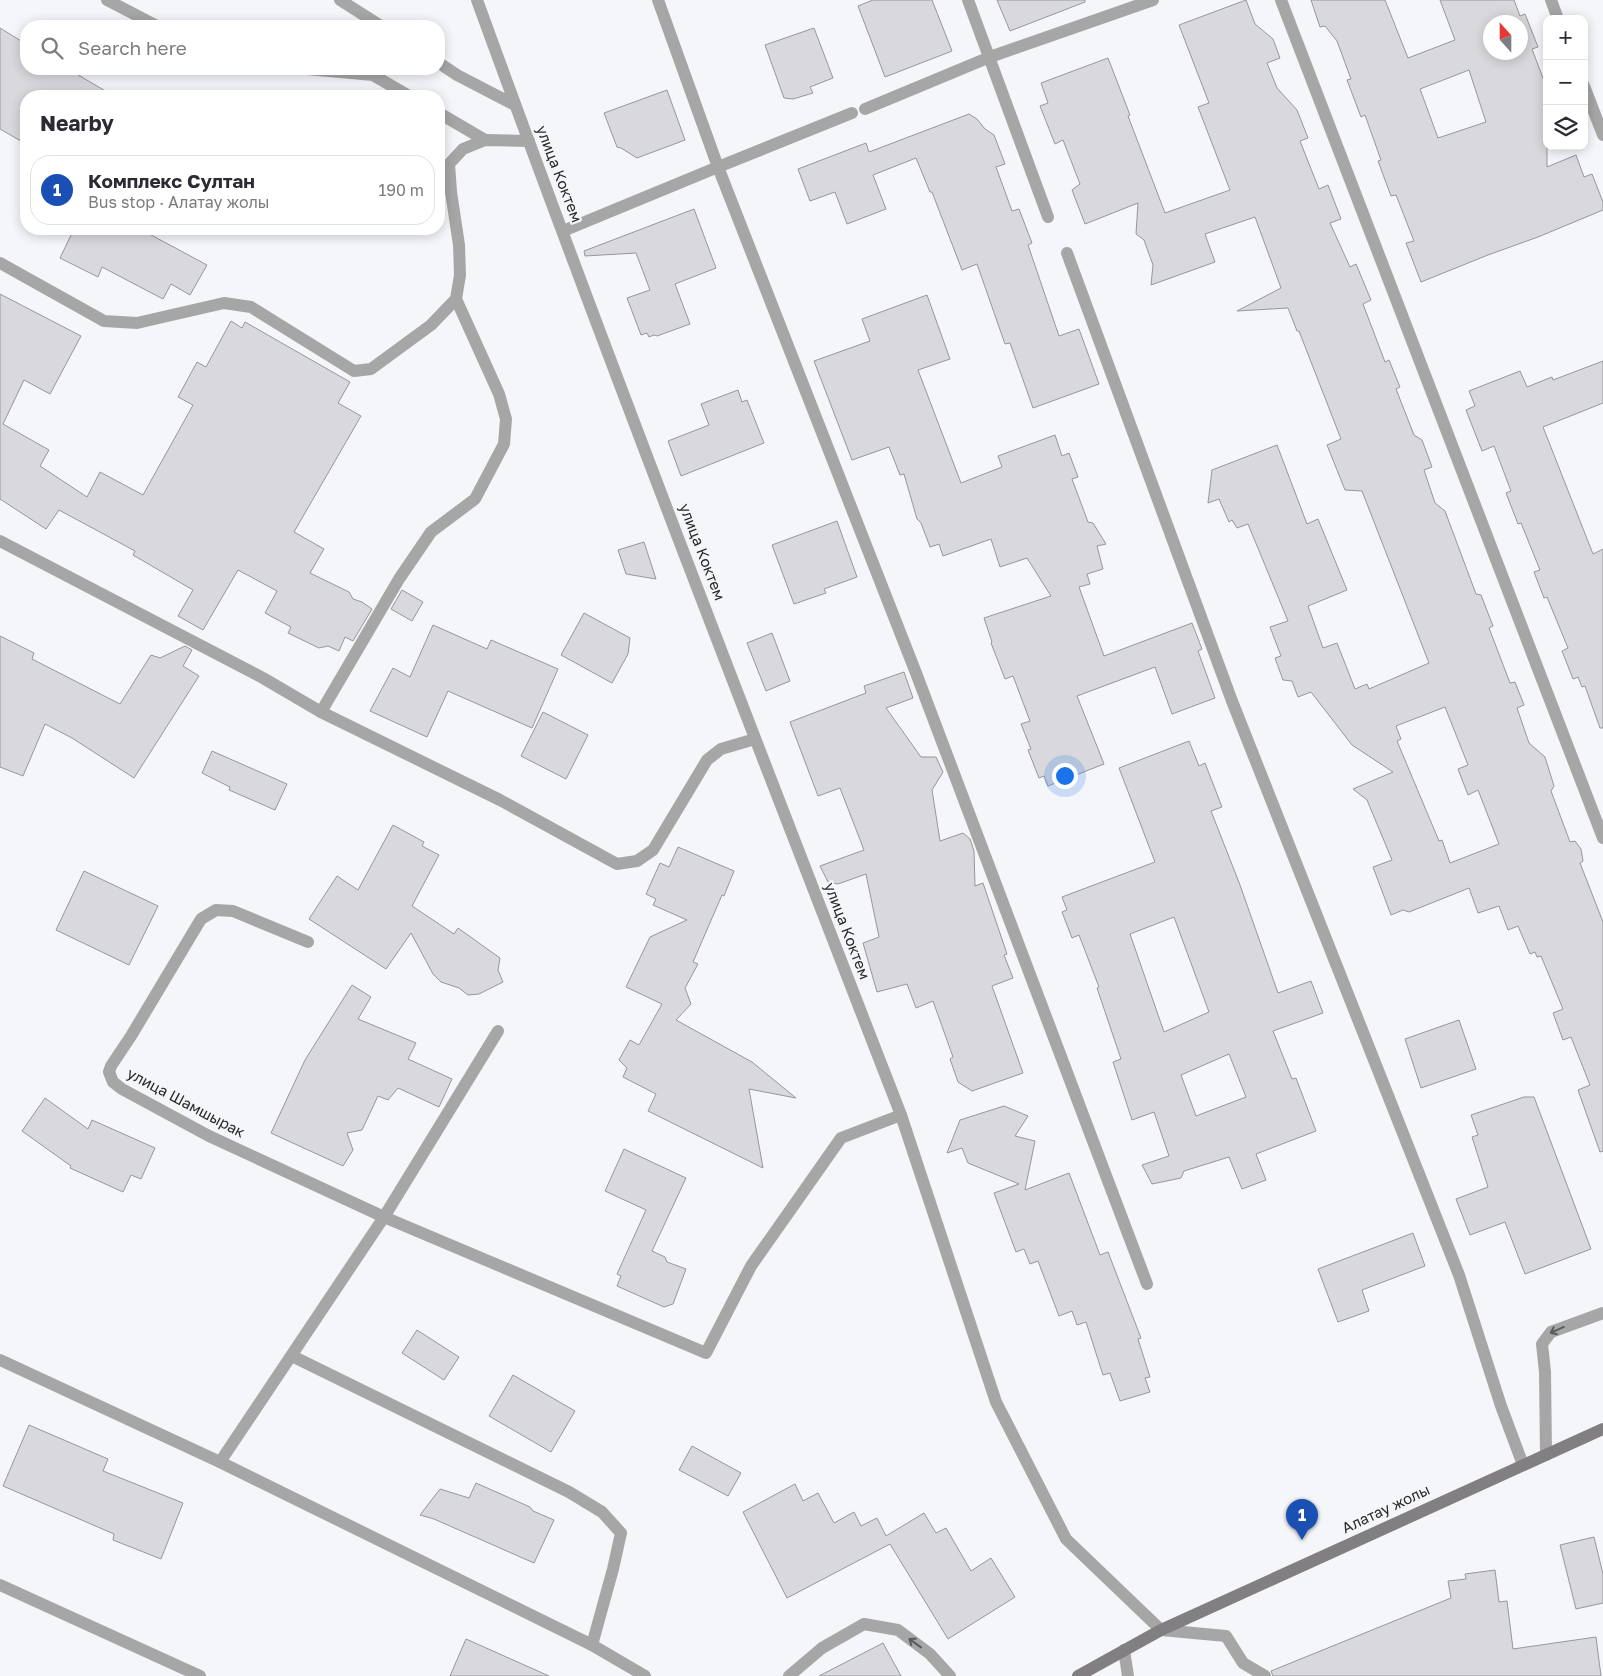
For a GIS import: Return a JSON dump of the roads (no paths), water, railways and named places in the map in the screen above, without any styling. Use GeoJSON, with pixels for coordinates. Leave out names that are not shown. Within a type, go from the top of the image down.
{"type":"FeatureCollection","features":[{"type":"Feature","properties":{"kind":"main road","name":"Алатау жолы"},"geometry":{"type":"LineString","coordinates":[[1078,1676],[1161,1630],[1603,1429]]}},
{"type":"Feature","properties":{"kind":"street"},"geometry":{"type":"LineString","coordinates":[[107,0],[145,20]]}},
{"type":"Feature","properties":{"kind":"street"},"geometry":{"type":"LineString","coordinates":[[340,0],[372,20]]}},
{"type":"Feature","properties":{"kind":"street","name":"улица Коктем"},"geometry":{"type":"LineString","coordinates":[[477,0],[755,739],[901,1115],[996,1402],[1066,1540],[1161,1630]]}},
{"type":"Feature","properties":{"kind":"street"},"geometry":{"type":"LineString","coordinates":[[658,0],[718,167],[913,664],[1148,1284]]}},
{"type":"Feature","properties":{"kind":"street"},"geometry":{"type":"LineString","coordinates":[[968,0],[1048,217]]}},
{"type":"Feature","properties":{"kind":"street"},"geometry":{"type":"LineString","coordinates":[[865,109],[990,57],[1152,0]]}},
{"type":"Feature","properties":{"kind":"street"},"geometry":{"type":"LineString","coordinates":[[1281,0],[1603,838]]}},
{"type":"Feature","properties":{"kind":"street"},"geometry":{"type":"LineString","coordinates":[[1551,0],[1557,15]]}},
{"type":"Feature","properties":{"kind":"street"},"geometry":{"type":"LineString","coordinates":[[445,67],[515,105]]}},
{"type":"Feature","properties":{"kind":"street"},"geometry":{"type":"LineString","coordinates":[[373,75],[399,90]]}},
{"type":"Feature","properties":{"kind":"street"},"geometry":{"type":"LineString","coordinates":[[1588,96],[1603,135]]}},
{"type":"Feature","properties":{"kind":"street"},"geometry":{"type":"LineString","coordinates":[[563,231],[852,113]]}},
{"type":"Feature","properties":{"kind":"street"},"geometry":{"type":"LineString","coordinates":[[445,117],[485,140]]}},
{"type":"Feature","properties":{"kind":"street"},"geometry":{"type":"LineString","coordinates":[[321,712],[404,571],[431,532],[475,499],[504,444],[506,419],[499,394],[456,299],[460,275],[459,245],[450,192],[449,164],[463,149],[485,140],[529,141]]}},
{"type":"Feature","properties":{"kind":"street"},"geometry":{"type":"LineString","coordinates":[[1066,253],[1232,701],[1459,1275],[1522,1465]]}},
{"type":"Feature","properties":{"kind":"street"},"geometry":{"type":"LineString","coordinates":[[0,263],[104,321],[137,323],[224,303],[251,307],[354,371],[371,369],[431,325],[456,299]]}},
{"type":"Feature","properties":{"kind":"street"},"geometry":{"type":"LineString","coordinates":[[0,541],[263,678],[321,712],[500,800],[617,864],[637,861],[653,850],[707,760],[721,749],[755,739]]}},
{"type":"Feature","properties":{"kind":"street","name":"улица Шамшырак"},"geometry":{"type":"LineString","coordinates":[[308,942],[233,911],[216,910],[202,919],[111,1066],[110,1072],[113,1082],[122,1089],[209,1136],[384,1218]]}},
{"type":"Feature","properties":{"kind":"street"},"geometry":{"type":"LineString","coordinates":[[220,1462],[384,1218],[498,1031]]}},
{"type":"Feature","properties":{"kind":"street"},"geometry":{"type":"LineString","coordinates":[[384,1218],[706,1353],[751,1266],[841,1138],[901,1115]]}},
{"type":"Feature","properties":{"kind":"street"},"geometry":{"type":"LineString","coordinates":[[1546,1455],[1545,1372],[1542,1344],[1551,1332],[1603,1313]]}},
{"type":"Feature","properties":{"kind":"street"},"geometry":{"type":"LineString","coordinates":[[292,1356],[569,1492],[602,1512],[621,1533],[592,1645]]}},
{"type":"Feature","properties":{"kind":"street"},"geometry":{"type":"LineString","coordinates":[[0,1360],[220,1462],[592,1645],[645,1676]]}},
{"type":"Feature","properties":{"kind":"street"},"geometry":{"type":"LineString","coordinates":[[0,1585],[200,1676]]}},
{"type":"Feature","properties":{"kind":"street"},"geometry":{"type":"LineString","coordinates":[[789,1676],[822,1648],[864,1624],[898,1630],[930,1654],[950,1676]]}},
{"type":"Feature","properties":{"kind":"street"},"geometry":{"type":"LineString","coordinates":[[1161,1630],[1226,1636],[1243,1663],[1265,1676]]}},
{"type":"Feature","properties":{"kind":"street"},"geometry":{"type":"LineString","coordinates":[[1124,1650],[1128,1676]]}},
{"type":"Feature","properties":{"kind":"place","name":"Комплекс Султан"},"geometry":{"type":"Point","coordinates":[1302,1540]}}]}
